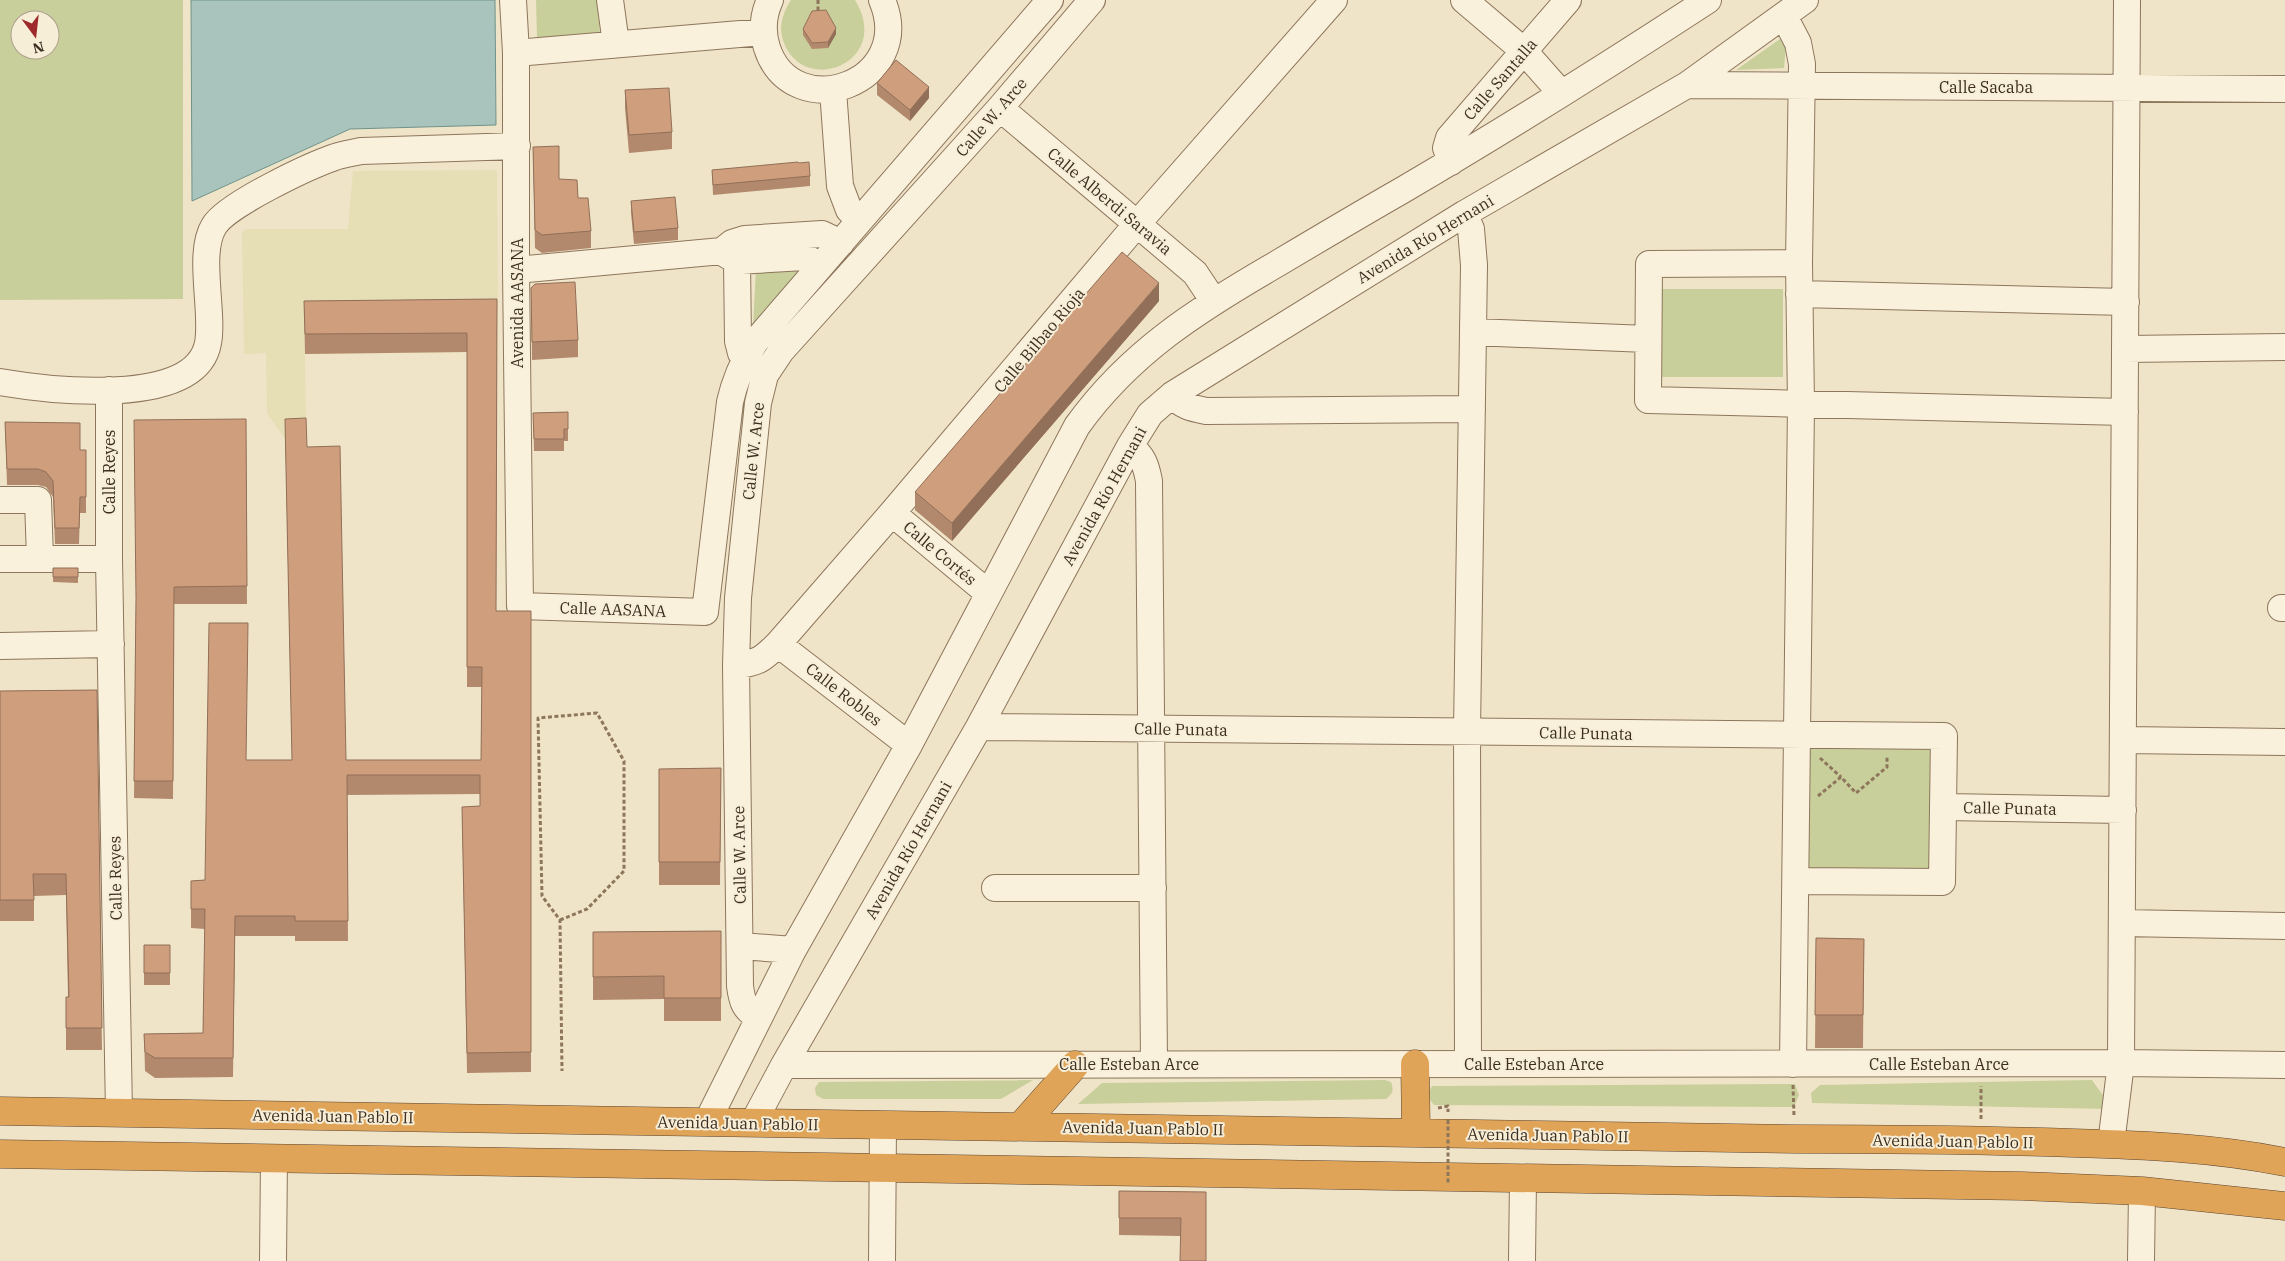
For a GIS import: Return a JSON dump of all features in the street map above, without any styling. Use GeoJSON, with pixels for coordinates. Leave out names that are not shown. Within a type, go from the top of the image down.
{"type":"FeatureCollection","features":[{"type":"Feature","properties":{"kind":"highway"},"geometry":{"type":"LineString","coordinates":[[1021,1126],[1075,1064]]}},
{"type":"Feature","properties":{"kind":"highway"},"geometry":{"type":"LineString","coordinates":[[1415,1064],[1416,1133]]}},
{"type":"Feature","properties":{"kind":"highway","name":"Avenida Juan Pablo II"},"geometry":{"type":"LineString","coordinates":[[0,1111],[1795,1139],[1981,1140],[2178,1147],[2257,1156],[2285,1162]]}},
{"type":"Feature","properties":{"kind":"highway"},"geometry":{"type":"LineString","coordinates":[[0,1154],[883,1170],[2023,1186],[2142,1191],[2285,1206]]}},
{"type":"Feature","properties":{"kind":"street","name":"Avenida AASANA"},"geometry":{"type":"LineString","coordinates":[[513,0],[516,53],[516,270],[520,606]]}},
{"type":"Feature","properties":{"kind":"street"},"geometry":{"type":"LineString","coordinates":[[610,0],[616,44]]}},
{"type":"Feature","properties":{"kind":"street"},"geometry":{"type":"LineString","coordinates":[[770,0],[765,14],[764,32],[769,54],[782,72],[790,79],[810,88],[833,90],[846,87],[858,81],[878,62],[888,36],[889,23],[882,0]]}},
{"type":"Feature","properties":{"kind":"street","name":"Calle W. Arce"},"geometry":{"type":"LineString","coordinates":[[705,612],[730,402],[736,376],[745,359],[755,342],[1050,0]]}},
{"type":"Feature","properties":{"kind":"street","name":"Calle W. Arce"},"geometry":{"type":"LineString","coordinates":[[759,1017],[750,1012],[743,1004],[740,986],[736,665],[738,598],[756,412],[765,375],[781,351],[1000,108],[1092,0]]}},
{"type":"Feature","properties":{"kind":"street","name":"Calle Bilbao Rioja"},"geometry":{"type":"LineString","coordinates":[[736,665],[752,664],[767,655],[778,644],[892,513],[1137,224],[1334,0]]}},
{"type":"Feature","properties":{"kind":"street"},"geometry":{"type":"LineString","coordinates":[[1464,0],[1524,51],[1561,93]]}},
{"type":"Feature","properties":{"kind":"street","name":"Calle Santalla"},"geometry":{"type":"LineString","coordinates":[[1451,162],[1446,148],[1449,138],[1568,0]]}},
{"type":"Feature","properties":{"kind":"street"},"geometry":{"type":"LineString","coordinates":[[707,1122],[793,950],[909,745],[1077,426],[1096,400],[1127,366],[1158,340],[1214,300],[1451,162],[1708,0]]}},
{"type":"Feature","properties":{"kind":"street","name":"Avenida Río Hernani"},"geometry":{"type":"LineString","coordinates":[[753,1123],[784,1065],[979,727],[1130,446],[1150,414],[1172,395],[1464,214],[1687,85],[1805,0]]}},
{"type":"Feature","properties":{"kind":"street"},"geometry":{"type":"LineString","coordinates":[[2111,1144],[2121,1064],[2127,0]]}},
{"type":"Feature","properties":{"kind":"street"},"geometry":{"type":"LineString","coordinates":[[1784,16],[1798,43],[1802,64],[1799,263],[1801,404],[1793,1064]]}},
{"type":"Feature","properties":{"kind":"street"},"geometry":{"type":"LineString","coordinates":[[516,53],[764,32]]}},
{"type":"Feature","properties":{"kind":"street","name":"Calle Sacaba"},"geometry":{"type":"LineString","coordinates":[[1687,85],[2285,89]]}},
{"type":"Feature","properties":{"kind":"street"},"geometry":{"type":"LineString","coordinates":[[833,90],[840,186],[849,210],[860,220]]}},
{"type":"Feature","properties":{"kind":"street","name":"Calle Alberdi Saravia"},"geometry":{"type":"LineString","coordinates":[[1000,108],[1195,273],[1214,300]]}},
{"type":"Feature","properties":{"kind":"street"},"geometry":{"type":"LineString","coordinates":[[0,382],[45,390],[109,390],[155,386],[184,376],[201,362],[208,343],[207,250],[213,227],[226,212],[304,170],[344,155],[361,151],[517,146]]}},
{"type":"Feature","properties":{"kind":"street"},"geometry":{"type":"LineString","coordinates":[[1464,214],[1470,229],[1473,246],[1467,731],[1468,1064]]}},
{"type":"Feature","properties":{"kind":"street"},"geometry":{"type":"LineString","coordinates":[[765,375],[745,359],[738,340],[730,256],[732,243],[745,239],[822,234],[841,242]]}},
{"type":"Feature","properties":{"kind":"street"},"geometry":{"type":"LineString","coordinates":[[516,270],[730,256],[804,257],[821,265]]}},
{"type":"Feature","properties":{"kind":"street"},"geometry":{"type":"LineString","coordinates":[[1799,263],[1649,264],[1648,400],[2125,412]]}},
{"type":"Feature","properties":{"kind":"street"},"geometry":{"type":"LineString","coordinates":[[1799,294],[2126,302]]}},
{"type":"Feature","properties":{"kind":"street"},"geometry":{"type":"LineString","coordinates":[[1473,332],[1647,339]]}},
{"type":"Feature","properties":{"kind":"street"},"geometry":{"type":"LineString","coordinates":[[2125,348],[2285,348]]}},
{"type":"Feature","properties":{"kind":"street","name":"Calle Reyes"},"geometry":{"type":"LineString","coordinates":[[109,390],[109,559],[119,1113]]}},
{"type":"Feature","properties":{"kind":"street"},"geometry":{"type":"LineString","coordinates":[[1172,395],[1187,408],[1206,411],[1472,409]]}},
{"type":"Feature","properties":{"kind":"street"},"geometry":{"type":"LineString","coordinates":[[1130,446],[1140,454],[1146,464],[1149,481],[1154,1064]]}},
{"type":"Feature","properties":{"kind":"street"},"geometry":{"type":"LineString","coordinates":[[0,500],[38,500],[40,558]]}},
{"type":"Feature","properties":{"kind":"street","name":"Calle Cortés"},"geometry":{"type":"LineString","coordinates":[[892,513],[988,593]]}},
{"type":"Feature","properties":{"kind":"street"},"geometry":{"type":"LineString","coordinates":[[0,559],[109,559]]}},
{"type":"Feature","properties":{"kind":"street","name":"Calle AASANA"},"geometry":{"type":"LineString","coordinates":[[520,606],[705,612]]}},
{"type":"Feature","properties":{"kind":"street"},"geometry":{"type":"LineString","coordinates":[[0,646],[111,644]]}},
{"type":"Feature","properties":{"kind":"street","name":"Calle Robles"},"geometry":{"type":"LineString","coordinates":[[778,644],[909,745]]}},
{"type":"Feature","properties":{"kind":"street","name":"Calle Punata"},"geometry":{"type":"LineString","coordinates":[[979,727],[1944,736],[1944,807],[2123,810]]}},
{"type":"Feature","properties":{"kind":"street"},"geometry":{"type":"LineString","coordinates":[[2123,740],[2285,742]]}},
{"type":"Feature","properties":{"kind":"street"},"geometry":{"type":"LineString","coordinates":[[1796,881],[1942,882],[1944,807]]}},
{"type":"Feature","properties":{"kind":"street"},"geometry":{"type":"LineString","coordinates":[[995,888],[1153,888]]}},
{"type":"Feature","properties":{"kind":"street"},"geometry":{"type":"LineString","coordinates":[[2122,923],[2285,926]]}},
{"type":"Feature","properties":{"kind":"street"},"geometry":{"type":"LineString","coordinates":[[740,946],[793,950]]}},
{"type":"Feature","properties":{"kind":"street","name":"Calle Esteban Arce"},"geometry":{"type":"LineString","coordinates":[[784,1065],[2285,1065]]}},
{"type":"Feature","properties":{"kind":"street"},"geometry":{"type":"LineString","coordinates":[[882,1261],[883,1125]]}},
{"type":"Feature","properties":{"kind":"street"},"geometry":{"type":"LineString","coordinates":[[273,1261],[274,1158]]}},
{"type":"Feature","properties":{"kind":"street"},"geometry":{"type":"LineString","coordinates":[[1522,1261],[1523,1179]]}},
{"type":"Feature","properties":{"kind":"street"},"geometry":{"type":"LineString","coordinates":[[2141,1261],[2142,1191]]}},
{"type":"Feature","properties":{"kind":"path"},"geometry":{"type":"LineString","coordinates":[[818,0],[819,16]]}},
{"type":"Feature","properties":{"kind":"path"},"geometry":{"type":"LineString","coordinates":[[560,920],[587,909],[624,871],[624,761],[597,712],[538,718],[542,896],[560,920],[562,1071]]}},
{"type":"Feature","properties":{"kind":"path"},"geometry":{"type":"LineString","coordinates":[[1819,757],[1856,793],[1887,767],[1888,749]]}},
{"type":"Feature","properties":{"kind":"path"},"geometry":{"type":"LineString","coordinates":[[1812,802],[1840,777]]}},
{"type":"Feature","properties":{"kind":"path"},"geometry":{"type":"LineString","coordinates":[[1793,1064],[1795,1139]]}},
{"type":"Feature","properties":{"kind":"path"},"geometry":{"type":"LineString","coordinates":[[1981,1140],[1982,1065]]}},
{"type":"Feature","properties":{"kind":"path"},"geometry":{"type":"LineString","coordinates":[[1448,1120],[1448,1183]]}},
{"type":"Feature","properties":{"kind":"shaded area"},"geometry":{"type":"Polygon","coordinates":[[[497,170],[498,302],[496,352],[305,354],[306,438],[285,439],[267,413],[266,353],[244,354],[242,232],[247,229],[348,229],[353,171],[497,170]]]}},
{"type":"Feature","properties":{"kind":"green space"},"geometry":{"type":"Polygon","coordinates":[[[0,0],[183,0],[183,299],[0,300],[0,0]]]}},
{"type":"Feature","properties":{"kind":"green space"},"geometry":{"type":"Polygon","coordinates":[[[536,0],[597,0],[600,34],[537,39],[536,0]]]}},
{"type":"Feature","properties":{"kind":"green space"},"geometry":{"type":"Polygon","coordinates":[[[791,0],[855,0],[864,22],[863,40],[855,55],[842,65],[826,69],[809,68],[795,59],[784,43],[781,32],[783,16],[791,0]]]}},
{"type":"Feature","properties":{"kind":"green space"},"geometry":{"type":"Polygon","coordinates":[[[1787,34],[1784,68],[1736,70],[1787,34]]]}},
{"type":"Feature","properties":{"kind":"green space"},"geometry":{"type":"Polygon","coordinates":[[[806,264],[753,327],[756,267],[806,264]]]}},
{"type":"Feature","properties":{"kind":"green space"},"geometry":{"type":"Polygon","coordinates":[[[1662,289],[1783,289],[1783,377],[1662,377],[1662,289]]]}},
{"type":"Feature","properties":{"kind":"green space"},"geometry":{"type":"Polygon","coordinates":[[[1804,738],[1936,738],[1935,873],[1803,872],[1804,738]]]}},
{"type":"Feature","properties":{"kind":"green space"},"geometry":{"type":"Polygon","coordinates":[[[1033,1080],[1001,1099],[823,1099],[816,1095],[815,1088],[819,1082],[1033,1080]]]}},
{"type":"Feature","properties":{"kind":"green space"},"geometry":{"type":"Polygon","coordinates":[[[1385,1080],[1391,1082],[1392,1087],[1391,1094],[1386,1099],[1078,1104],[1102,1083],[1385,1080]]]}},
{"type":"Feature","properties":{"kind":"green space"},"geometry":{"type":"Polygon","coordinates":[[[2092,1080],[2102,1094],[2111,1101],[2110,1109],[1812,1103],[1811,1093],[1820,1085],[2092,1080]]]}},
{"type":"Feature","properties":{"kind":"green space"},"geometry":{"type":"Polygon","coordinates":[[[1795,1084],[1799,1095],[1794,1107],[1434,1105],[1427,1096],[1432,1086],[1795,1084]]]}},
{"type":"Feature","properties":{"kind":"water"},"geometry":{"type":"Polygon","coordinates":[[[191,0],[495,0],[496,125],[350,129],[192,201],[191,0]]]}},
{"type":"Feature","properties":{"kind":"building"},"geometry":{"type":"Polygon","coordinates":[[[826,10],[836,28],[828,42],[812,43],[803,29],[812,11],[826,10]]]}},
{"type":"Feature","properties":{"kind":"building"},"geometry":{"type":"Polygon","coordinates":[[[896,60],[929,87],[910,110],[877,83],[896,60]]]}},
{"type":"Feature","properties":{"kind":"building"},"geometry":{"type":"Polygon","coordinates":[[[669,88],[672,132],[629,135],[625,90],[669,88]]]}},
{"type":"Feature","properties":{"kind":"building"},"geometry":{"type":"Polygon","coordinates":[[[559,146],[559,179],[577,180],[578,198],[588,198],[591,231],[542,235],[535,230],[533,147],[559,146]]]}},
{"type":"Feature","properties":{"kind":"building"},"geometry":{"type":"Polygon","coordinates":[[[809,162],[810,176],[713,185],[712,170],[809,162]]]}},
{"type":"Feature","properties":{"kind":"building"},"geometry":{"type":"Polygon","coordinates":[[[675,197],[678,228],[634,232],[631,201],[675,197]]]}},
{"type":"Feature","properties":{"kind":"building"},"geometry":{"type":"Polygon","coordinates":[[[1122,252],[1159,283],[952,523],[915,492],[1122,252]]]}},
{"type":"Feature","properties":{"kind":"building"},"geometry":{"type":"Polygon","coordinates":[[[575,282],[578,340],[532,342],[531,288],[535,284],[575,282]]]}},
{"type":"Feature","properties":{"kind":"building"},"geometry":{"type":"Polygon","coordinates":[[[497,299],[496,611],[531,611],[531,1052],[467,1053],[462,807],[480,806],[480,775],[347,775],[348,921],[295,921],[295,916],[235,916],[233,1058],[155,1058],[145,1052],[144,1034],[203,1033],[205,909],[191,909],[191,881],[205,880],[209,623],[248,623],[246,760],[292,760],[285,419],[306,418],[307,447],[340,446],[346,760],[481,760],[482,667],[467,667],[467,333],[305,334],[304,301],[497,299]]]}},
{"type":"Feature","properties":{"kind":"building"},"geometry":{"type":"Polygon","coordinates":[[[568,412],[568,429],[564,429],[564,439],[534,439],[533,413],[568,412]]]}},
{"type":"Feature","properties":{"kind":"building"},"geometry":{"type":"Polygon","coordinates":[[[246,419],[247,586],[174,587],[173,781],[134,781],[136,598],[134,420],[246,419]]]}},
{"type":"Feature","properties":{"kind":"building"},"geometry":{"type":"Polygon","coordinates":[[[5,422],[80,423],[80,450],[86,450],[86,497],[80,497],[79,528],[55,528],[53,481],[46,472],[38,469],[7,469],[5,422]]]}},
{"type":"Feature","properties":{"kind":"building"},"geometry":{"type":"Polygon","coordinates":[[[53,568],[78,568],[78,577],[53,577],[53,568]]]}},
{"type":"Feature","properties":{"kind":"building"},"geometry":{"type":"Polygon","coordinates":[[[97,690],[102,1028],[66,1028],[66,997],[69,997],[66,874],[33,874],[34,900],[0,900],[0,691],[97,690]]]}},
{"type":"Feature","properties":{"kind":"building"},"geometry":{"type":"Polygon","coordinates":[[[721,768],[720,862],[659,862],[659,769],[721,768]]]}},
{"type":"Feature","properties":{"kind":"building"},"geometry":{"type":"Polygon","coordinates":[[[721,931],[721,998],[664,998],[664,976],[593,977],[593,932],[721,931]]]}},
{"type":"Feature","properties":{"kind":"building"},"geometry":{"type":"Polygon","coordinates":[[[1816,938],[1864,939],[1863,1015],[1815,1015],[1816,938]]]}},
{"type":"Feature","properties":{"kind":"building"},"geometry":{"type":"Polygon","coordinates":[[[144,945],[170,945],[170,973],[144,973],[144,945]]]}},
{"type":"Feature","properties":{"kind":"building"},"geometry":{"type":"Polygon","coordinates":[[[1119,1191],[1206,1192],[1206,1261],[1180,1261],[1181,1218],[1119,1218],[1119,1191]]]}}]}
